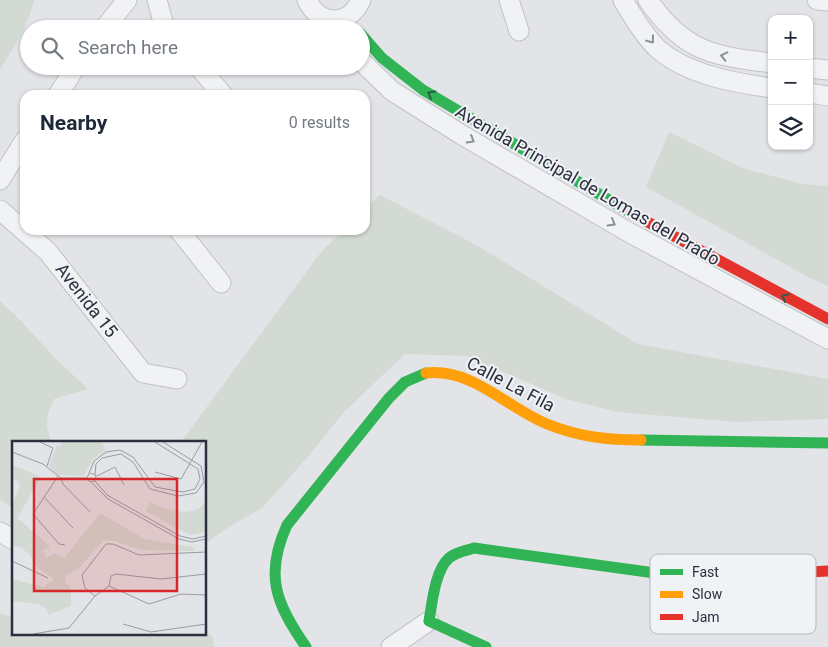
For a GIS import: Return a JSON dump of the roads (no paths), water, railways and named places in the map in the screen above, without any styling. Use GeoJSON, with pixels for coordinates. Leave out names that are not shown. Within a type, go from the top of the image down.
{"type":"FeatureCollection","features":[{"type":"Feature","properties":{"kind":"street"},"geometry":{"type":"LineString","coordinates":[[111,20],[127,0]]}},
{"type":"Feature","properties":{"kind":"street"},"geometry":{"type":"LineString","coordinates":[[157,0],[163,20]]}},
{"type":"Feature","properties":{"kind":"street"},"geometry":{"type":"LineString","coordinates":[[306,0],[316,14],[326,20]]}},
{"type":"Feature","properties":{"kind":"street"},"geometry":{"type":"LineString","coordinates":[[509,0],[519,31]]}},
{"type":"Feature","properties":{"kind":"street"},"geometry":{"type":"LineString","coordinates":[[623,0],[632,16],[657,49],[669,58],[694,70],[749,85],[768,87]]}},
{"type":"Feature","properties":{"kind":"street"},"geometry":{"type":"LineString","coordinates":[[648,0],[665,24],[686,41],[711,53],[768,63]]}},
{"type":"Feature","properties":{"kind":"street"},"geometry":{"type":"LineString","coordinates":[[817,0],[828,1]]}},
{"type":"Feature","properties":{"kind":"street"},"geometry":{"type":"LineString","coordinates":[[341,20],[358,14]]}},
{"type":"Feature","properties":{"kind":"street","name":"Avenida Principal de Lomas del Prado"},"geometry":{"type":"LineString","coordinates":[[370,46],[391,67],[448,105],[630,213],[828,319]]}},
{"type":"Feature","properties":{"kind":"street"},"geometry":{"type":"LineString","coordinates":[[813,68],[828,70]]}},
{"type":"Feature","properties":{"kind":"street","name":"Avenida Principal de Lomas del Prado"},"geometry":{"type":"LineString","coordinates":[[370,70],[392,91],[462,135],[630,234],[828,339]]}},
{"type":"Feature","properties":{"kind":"street"},"geometry":{"type":"LineString","coordinates":[[61,90],[70,75]]}},
{"type":"Feature","properties":{"kind":"street"},"geometry":{"type":"LineString","coordinates":[[206,75],[219,90]]}},
{"type":"Feature","properties":{"kind":"street"},"geometry":{"type":"LineString","coordinates":[[813,94],[828,96]]}},
{"type":"Feature","properties":{"kind":"street"},"geometry":{"type":"LineString","coordinates":[[0,180],[20,148]]}},
{"type":"Feature","properties":{"kind":"street","name":"Avenida 15"},"geometry":{"type":"LineString","coordinates":[[0,210],[20,228]]}},
{"type":"Feature","properties":{"kind":"street","name":"Avenida 15"},"geometry":{"type":"LineString","coordinates":[[29,235],[48,252],[66,272],[143,373],[177,379]]}},
{"type":"Feature","properties":{"kind":"street"},"geometry":{"type":"LineString","coordinates":[[183,235],[221,283]]}},
{"type":"Feature","properties":{"kind":"street","name":"Calle La Fila"},"geometry":{"type":"LineString","coordinates":[[306,647],[284,613],[274,583],[274,567],[279,539],[293,518],[382,407],[405,382],[417,376],[428,373],[453,373],[464,377],[546,424],[575,434],[606,440],[828,443]]}},
{"type":"Feature","properties":{"kind":"street"},"geometry":{"type":"LineString","coordinates":[[0,532],[12,539]]}},
{"type":"Feature","properties":{"kind":"street"},"geometry":{"type":"LineString","coordinates":[[391,647],[429,621],[439,576],[446,561],[460,552],[474,548],[650,572]]}},
{"type":"Feature","properties":{"kind":"street"},"geometry":{"type":"LineString","coordinates":[[429,621],[486,647]]}}]}
